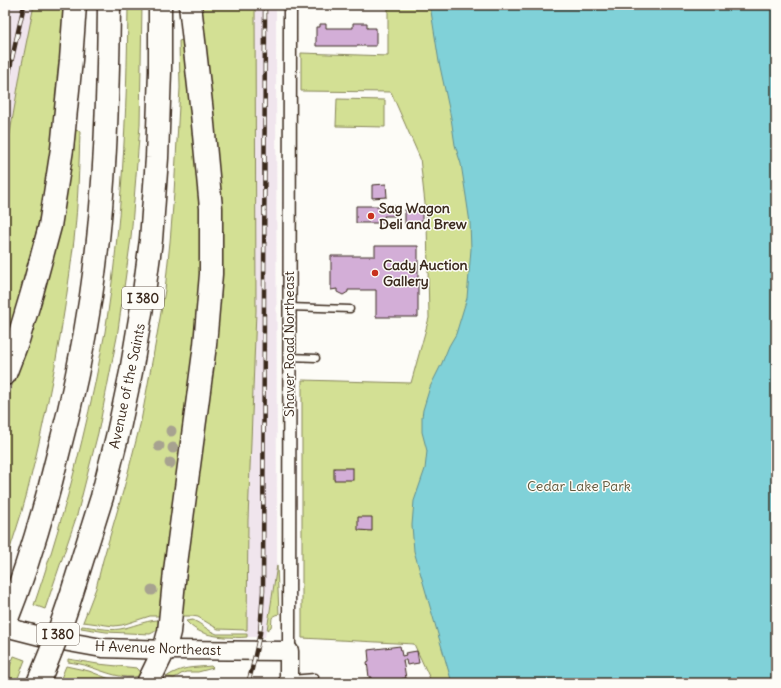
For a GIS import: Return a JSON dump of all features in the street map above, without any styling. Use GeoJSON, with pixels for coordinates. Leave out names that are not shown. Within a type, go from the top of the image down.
{"type":"FeatureCollection","features":[{"type":"Feature","properties":{"kind":"highway"},"geometry":{"type":"LineString","coordinates":[[5,374],[18,340],[50,226],[62,149],[75,5]]}},
{"type":"Feature","properties":{"kind":"highway"},"geometry":{"type":"LineString","coordinates":[[5,625],[25,570],[48,496],[80,363],[91,296],[105,159],[109,5]]}},
{"type":"Feature","properties":{"kind":"highway","name":"Avenue of the Saints"},"geometry":{"type":"LineString","coordinates":[[38,683],[59,631],[102,497],[131,372],[151,240],[158,158],[160,5]]}},
{"type":"Feature","properties":{"kind":"highway"},"geometry":{"type":"LineString","coordinates":[[148,683],[164,650],[169,632],[175,572],[205,345],[211,274],[211,208],[190,5]]}},
{"type":"Feature","properties":{"kind":"street","name":"Shaver Road Northeast"},"geometry":{"type":"LineString","coordinates":[[289,681],[290,5]]}},
{"type":"Feature","properties":{"kind":"street","name":"H Avenue Northeast"},"geometry":{"type":"LineString","coordinates":[[5,625],[52,640],[102,648],[289,651]]}},
{"type":"Feature","properties":{"kind":"lane"},"geometry":{"type":"LineString","coordinates":[[289,307],[350,310]]}},
{"type":"Feature","properties":{"kind":"lane"},"geometry":{"type":"LineString","coordinates":[[289,357],[316,358]]}},
{"type":"Feature","properties":{"kind":"lane"},"geometry":{"type":"LineString","coordinates":[[289,681],[315,677]]}},
{"type":"Feature","properties":{"kind":"shaded area"},"geometry":{"type":"Polygon","coordinates":[[[6,5],[34,5],[5,157],[6,5]]]}},
{"type":"Feature","properties":{"kind":"shaded area"},"geometry":{"type":"Polygon","coordinates":[[[255,5],[276,5],[277,565],[265,637],[247,637],[248,520],[256,311],[255,5]]]}},
{"type":"Feature","properties":{"kind":"green space"},"geometry":{"type":"Polygon","coordinates":[[[34,5],[64,5],[62,43],[51,154],[42,206],[23,290],[5,338],[5,157],[34,5]]]}},
{"type":"Feature","properties":{"kind":"green space"},"geometry":{"type":"Polygon","coordinates":[[[128,5],[142,5],[140,125],[131,238],[117,337],[98,433],[77,515],[45,609],[34,605],[60,523],[82,439],[104,338],[111,291],[116,251],[125,128],[128,5]]]}},
{"type":"Feature","properties":{"kind":"green space"},"geometry":{"type":"Polygon","coordinates":[[[200,5],[255,5],[256,311],[248,520],[247,630],[218,629],[198,617],[183,616],[179,607],[194,514],[208,398],[200,5]]]}},
{"type":"Feature","properties":{"kind":"green space","name":"Cedar Lake Park"},"geometry":{"type":"Polygon","coordinates":[[[388,5],[776,5],[776,683],[432,683],[414,644],[302,638],[302,380],[411,383],[429,318],[427,222],[420,158],[391,92],[301,91],[301,53],[388,56],[388,5]]]}},
{"type":"Feature","properties":{"kind":"green space"},"geometry":{"type":"Polygon","coordinates":[[[185,39],[201,211],[201,279],[197,340],[160,616],[150,616],[114,626],[83,622],[96,588],[141,421],[165,290],[174,193],[180,88],[179,41],[185,39]]]}},
{"type":"Feature","properties":{"kind":"green space"},"geometry":{"type":"Polygon","coordinates":[[[337,99],[385,100],[385,127],[336,126],[337,99]]]}},
{"type":"Feature","properties":{"kind":"green space"},"geometry":{"type":"Polygon","coordinates":[[[74,130],[80,131],[78,185],[74,240],[65,304],[55,367],[35,461],[25,502],[5,565],[5,407],[34,318],[74,130]]]}},
{"type":"Feature","properties":{"kind":"green space"},"geometry":{"type":"Polygon","coordinates":[[[277,565],[279,614],[272,618],[271,627],[267,630],[277,565]]]}},
{"type":"Feature","properties":{"kind":"green space"},"geometry":{"type":"Polygon","coordinates":[[[157,620],[162,621],[160,626],[150,634],[106,632],[81,628],[82,626],[106,629],[125,628],[157,620]]]}},
{"type":"Feature","properties":{"kind":"green space"},"geometry":{"type":"Polygon","coordinates":[[[193,620],[217,634],[247,634],[247,637],[224,637],[207,634],[198,631],[186,621],[193,620]]]}},
{"type":"Feature","properties":{"kind":"green space"},"geometry":{"type":"Polygon","coordinates":[[[14,656],[25,660],[16,683],[5,683],[5,678],[14,656]]]}},
{"type":"Feature","properties":{"kind":"green space"},"geometry":{"type":"Polygon","coordinates":[[[68,659],[137,668],[140,676],[127,677],[114,675],[85,665],[68,662],[68,659]]]}},
{"type":"Feature","properties":{"kind":"green space"},"geometry":{"type":"Polygon","coordinates":[[[66,666],[89,671],[118,681],[140,683],[59,683],[66,666]]]}},
{"type":"Feature","properties":{"kind":"green space"},"geometry":{"type":"Polygon","coordinates":[[[211,666],[213,668],[198,672],[186,672],[174,678],[166,677],[183,669],[211,666]]]}},
{"type":"Feature","properties":{"kind":"water","name":"Cedar Lake Park"},"geometry":{"type":"Polygon","coordinates":[[[430,5],[776,5],[776,683],[452,683],[414,551],[412,525],[414,501],[425,469],[427,451],[422,432],[423,410],[430,387],[456,334],[467,298],[471,249],[470,223],[461,164],[455,145],[430,5]]]}},
{"type":"Feature","properties":{"kind":"building"},"geometry":{"type":"Polygon","coordinates":[[[353,23],[367,23],[367,28],[376,28],[376,46],[316,46],[316,27],[320,27],[320,24],[326,24],[326,28],[353,28],[353,23]]]}},
{"type":"Feature","properties":{"kind":"building"},"geometry":{"type":"Polygon","coordinates":[[[386,184],[387,197],[372,198],[372,185],[386,184]]]}},
{"type":"Feature","properties":{"kind":"building"},"geometry":{"type":"Polygon","coordinates":[[[356,206],[395,206],[395,216],[384,216],[384,223],[356,223],[356,206]]]}},
{"type":"Feature","properties":{"kind":"building"},"geometry":{"type":"Polygon","coordinates":[[[405,210],[422,210],[422,224],[405,224],[405,210]]]}},
{"type":"Feature","properties":{"kind":"building","name":"Cady Auction Gallery"},"geometry":{"type":"Polygon","coordinates":[[[375,246],[418,246],[418,317],[376,317],[376,290],[348,290],[348,292],[343,295],[337,292],[337,289],[331,290],[331,256],[375,256],[375,246]]]}},
{"type":"Feature","properties":{"kind":"building"},"geometry":{"type":"Polygon","coordinates":[[[334,468],[353,468],[353,480],[334,480],[334,468]]]}},
{"type":"Feature","properties":{"kind":"building"},"geometry":{"type":"Polygon","coordinates":[[[358,517],[372,517],[372,531],[358,530],[358,517]]]}},
{"type":"Feature","properties":{"kind":"building"},"geometry":{"type":"Polygon","coordinates":[[[400,646],[402,656],[406,655],[405,653],[417,651],[419,663],[407,665],[406,660],[403,660],[406,678],[402,679],[403,683],[347,683],[347,681],[371,678],[369,677],[367,662],[369,661],[368,650],[400,646]]]}},
{"type":"Feature","properties":{"kind":"railway"},"geometry":{"type":"LineString","coordinates":[[5,95],[24,5]]}},
{"type":"Feature","properties":{"kind":"railway"},"geometry":{"type":"LineString","coordinates":[[248,683],[260,633],[263,591],[265,5]]}},
{"type":"Feature","properties":{"kind":"place","name":"Sag Wagon Deli and Brew"},"geometry":{"type":"Point","coordinates":[371,216]}},
{"type":"Feature","properties":{"kind":"place","name":"Cady Auction Gallery"},"geometry":{"type":"Point","coordinates":[375,273]}}]}
